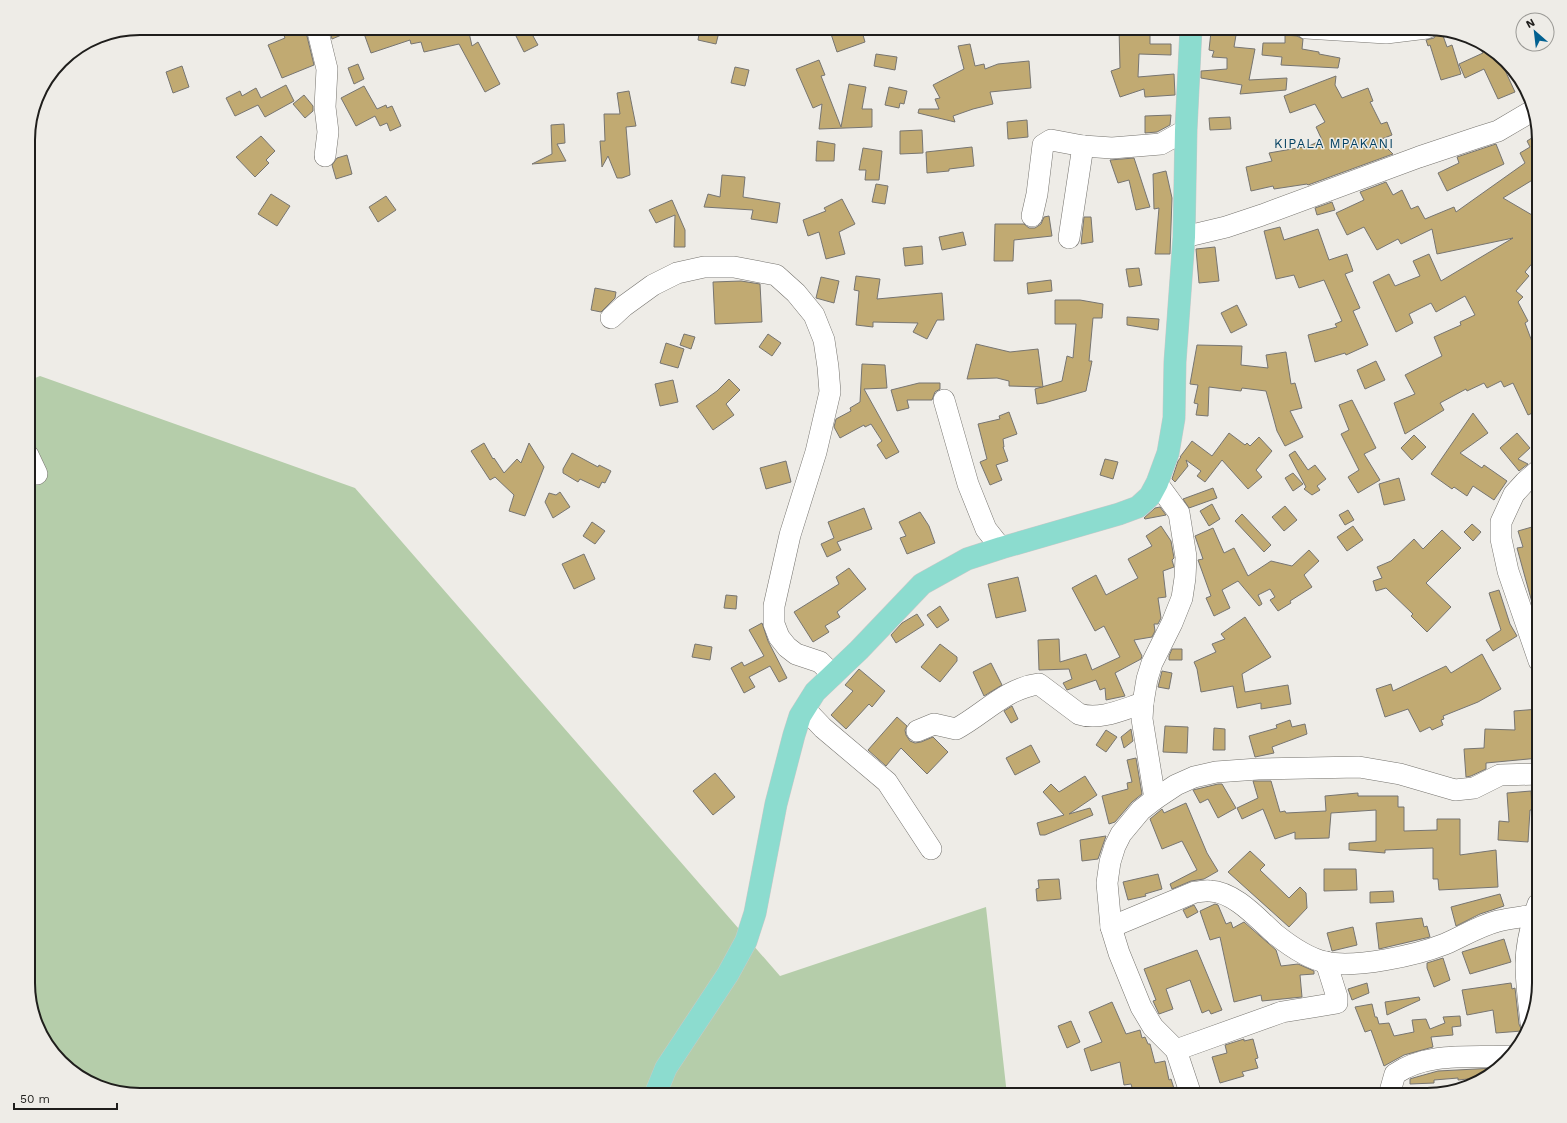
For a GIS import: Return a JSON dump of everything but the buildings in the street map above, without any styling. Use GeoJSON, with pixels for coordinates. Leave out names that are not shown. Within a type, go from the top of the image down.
{"type":"FeatureCollection","features":[{"type":"Feature","properties":{"kind":"main road"},"geometry":{"type":"LineString","coordinates":[[658,1088],[666,1068],[728,974],[746,941],[755,913],[776,804],[794,735],[800,716],[815,692],[859,650],[922,584],[967,560],[1000,548],[1119,514],[1138,507],[1150,496],[1157,483],[1168,453],[1174,418],[1175,362],[1184,237],[1186,130],[1191,35]]}},
{"type":"Feature","properties":{"kind":"street"},"geometry":{"type":"LineString","coordinates":[[319,35],[327,69],[325,108],[328,132],[325,156]]}},
{"type":"Feature","properties":{"kind":"street"},"geometry":{"type":"LineString","coordinates":[[1184,237],[1226,227],[1262,215],[1419,157],[1480,137],[1498,130],[1528,112]]}},
{"type":"Feature","properties":{"kind":"street"},"geometry":{"type":"LineString","coordinates":[[1032,216],[1037,194],[1043,145],[1051,140],[1083,146],[1112,148],[1161,144],[1186,130]]}},
{"type":"Feature","properties":{"kind":"street"},"geometry":{"type":"LineString","coordinates":[[1069,238],[1083,146]]}},
{"type":"Feature","properties":{"kind":"street"},"geometry":{"type":"LineString","coordinates":[[611,318],[624,306],[653,285],[677,273],[704,267],[734,267],[776,275],[796,293],[814,315],[824,340],[830,392],[816,452],[790,536],[774,606],[774,624],[779,637],[787,647],[796,654],[820,662],[833,675]]}},
{"type":"Feature","properties":{"kind":"street"},"geometry":{"type":"LineString","coordinates":[[944,400],[968,484],[986,528],[1000,548]]}},
{"type":"Feature","properties":{"kind":"street"},"geometry":{"type":"LineString","coordinates":[[35,470],[37,474]]}},
{"type":"Feature","properties":{"kind":"street"},"geometry":{"type":"LineString","coordinates":[[1532,476],[1514,494],[1501,522],[1501,539],[1508,571],[1532,641]]}},
{"type":"Feature","properties":{"kind":"street"},"geometry":{"type":"LineString","coordinates":[[1155,798],[1142,719],[1143,703],[1147,678],[1152,663],[1172,623],[1182,598],[1186,557],[1179,513],[1157,483]]}},
{"type":"Feature","properties":{"kind":"street"},"geometry":{"type":"LineString","coordinates":[[917,731],[934,724],[956,729],[1014,691],[1039,684],[1079,714],[1086,716],[1097,716],[1143,703]]}},
{"type":"Feature","properties":{"kind":"street"},"geometry":{"type":"LineString","coordinates":[[805,709],[823,728],[887,782],[931,849]]}},
{"type":"Feature","properties":{"kind":"street"},"geometry":{"type":"LineString","coordinates":[[1190,1088],[1176,1050],[1153,1027],[1141,1007],[1119,953],[1111,927],[1107,883],[1110,862],[1121,834],[1141,810],[1155,798],[1176,785],[1194,777],[1216,772],[1258,769],[1359,767],[1400,774],[1455,790],[1474,788],[1500,775],[1532,774]]}},
{"type":"Feature","properties":{"kind":"street"},"geometry":{"type":"LineString","coordinates":[[1111,927],[1195,892],[1210,891],[1220,893],[1238,901],[1293,947],[1309,956],[1326,962],[1342,963],[1390,959],[1417,953],[1445,944],[1475,929],[1532,910]]}},
{"type":"Feature","properties":{"kind":"street"},"geometry":{"type":"LineString","coordinates":[[1529,1006],[1526,983],[1526,963],[1527,948],[1532,928]]}},
{"type":"Feature","properties":{"kind":"street"},"geometry":{"type":"LineString","coordinates":[[1176,1050],[1282,1012],[1336,1003],[1337,997],[1326,962]]}},
{"type":"Feature","properties":{"kind":"street"},"geometry":{"type":"LineString","coordinates":[[1391,1088],[1395,1074],[1405,1067],[1425,1060],[1502,1056]]}},
{"type":"Feature","properties":{"kind":"green space"},"geometry":{"type":"Polygon","coordinates":[[[40,376],[355,488],[780,976],[986,907],[1006,1088],[140,1088],[127,1087],[100,1080],[76,1066],[61,1052],[49,1035],[43,1023],[35,990],[35,378],[40,376]]]}},
{"type":"Feature","properties":{"kind":"district","name":"KIPALA MPAKANI"},"geometry":{"type":"Point","coordinates":[1334,143]}}]}
